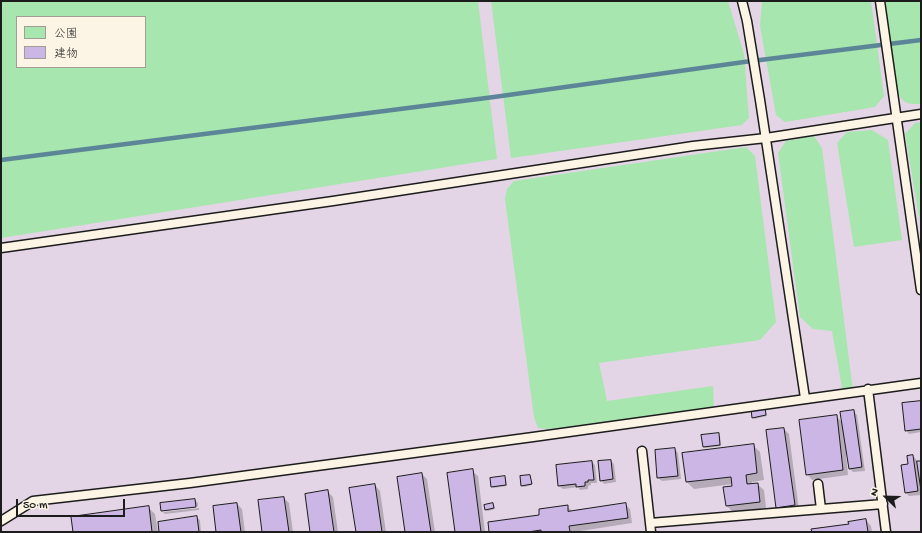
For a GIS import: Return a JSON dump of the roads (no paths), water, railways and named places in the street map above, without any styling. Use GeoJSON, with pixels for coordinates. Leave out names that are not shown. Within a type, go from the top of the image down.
{"type":"FeatureCollection","features":[{"type":"Feature","properties":{"kind":"lane"},"geometry":{"type":"LineString","coordinates":[[742,1],[747,21],[766,138],[805,398]]}},
{"type":"Feature","properties":{"kind":"lane"},"geometry":{"type":"LineString","coordinates":[[746,1],[747,21]]}},
{"type":"Feature","properties":{"kind":"lane"},"geometry":{"type":"LineString","coordinates":[[880,1],[921,290]]}},
{"type":"Feature","properties":{"kind":"lane"},"geometry":{"type":"LineString","coordinates":[[1,248],[380,194],[693,146],[766,138],[897,119],[921,114]]}},
{"type":"Feature","properties":{"kind":"lane"},"geometry":{"type":"LineString","coordinates":[[1,521],[33,501],[190,483],[921,383]]}},
{"type":"Feature","properties":{"kind":"lane"},"geometry":{"type":"LineString","coordinates":[[868,390],[886,532]]}},
{"type":"Feature","properties":{"kind":"lane"},"geometry":{"type":"LineString","coordinates":[[642,451],[651,532]]}},
{"type":"Feature","properties":{"kind":"lane"},"geometry":{"type":"LineString","coordinates":[[818,484],[821,509]]}},
{"type":"Feature","properties":{"kind":"lane"},"geometry":{"type":"LineString","coordinates":[[650,523],[883,504]]}},
{"type":"Feature","properties":{"kind":"waterway"},"geometry":{"type":"LineString","coordinates":[[1,160],[494,97],[744,62],[921,40]]}}]}
